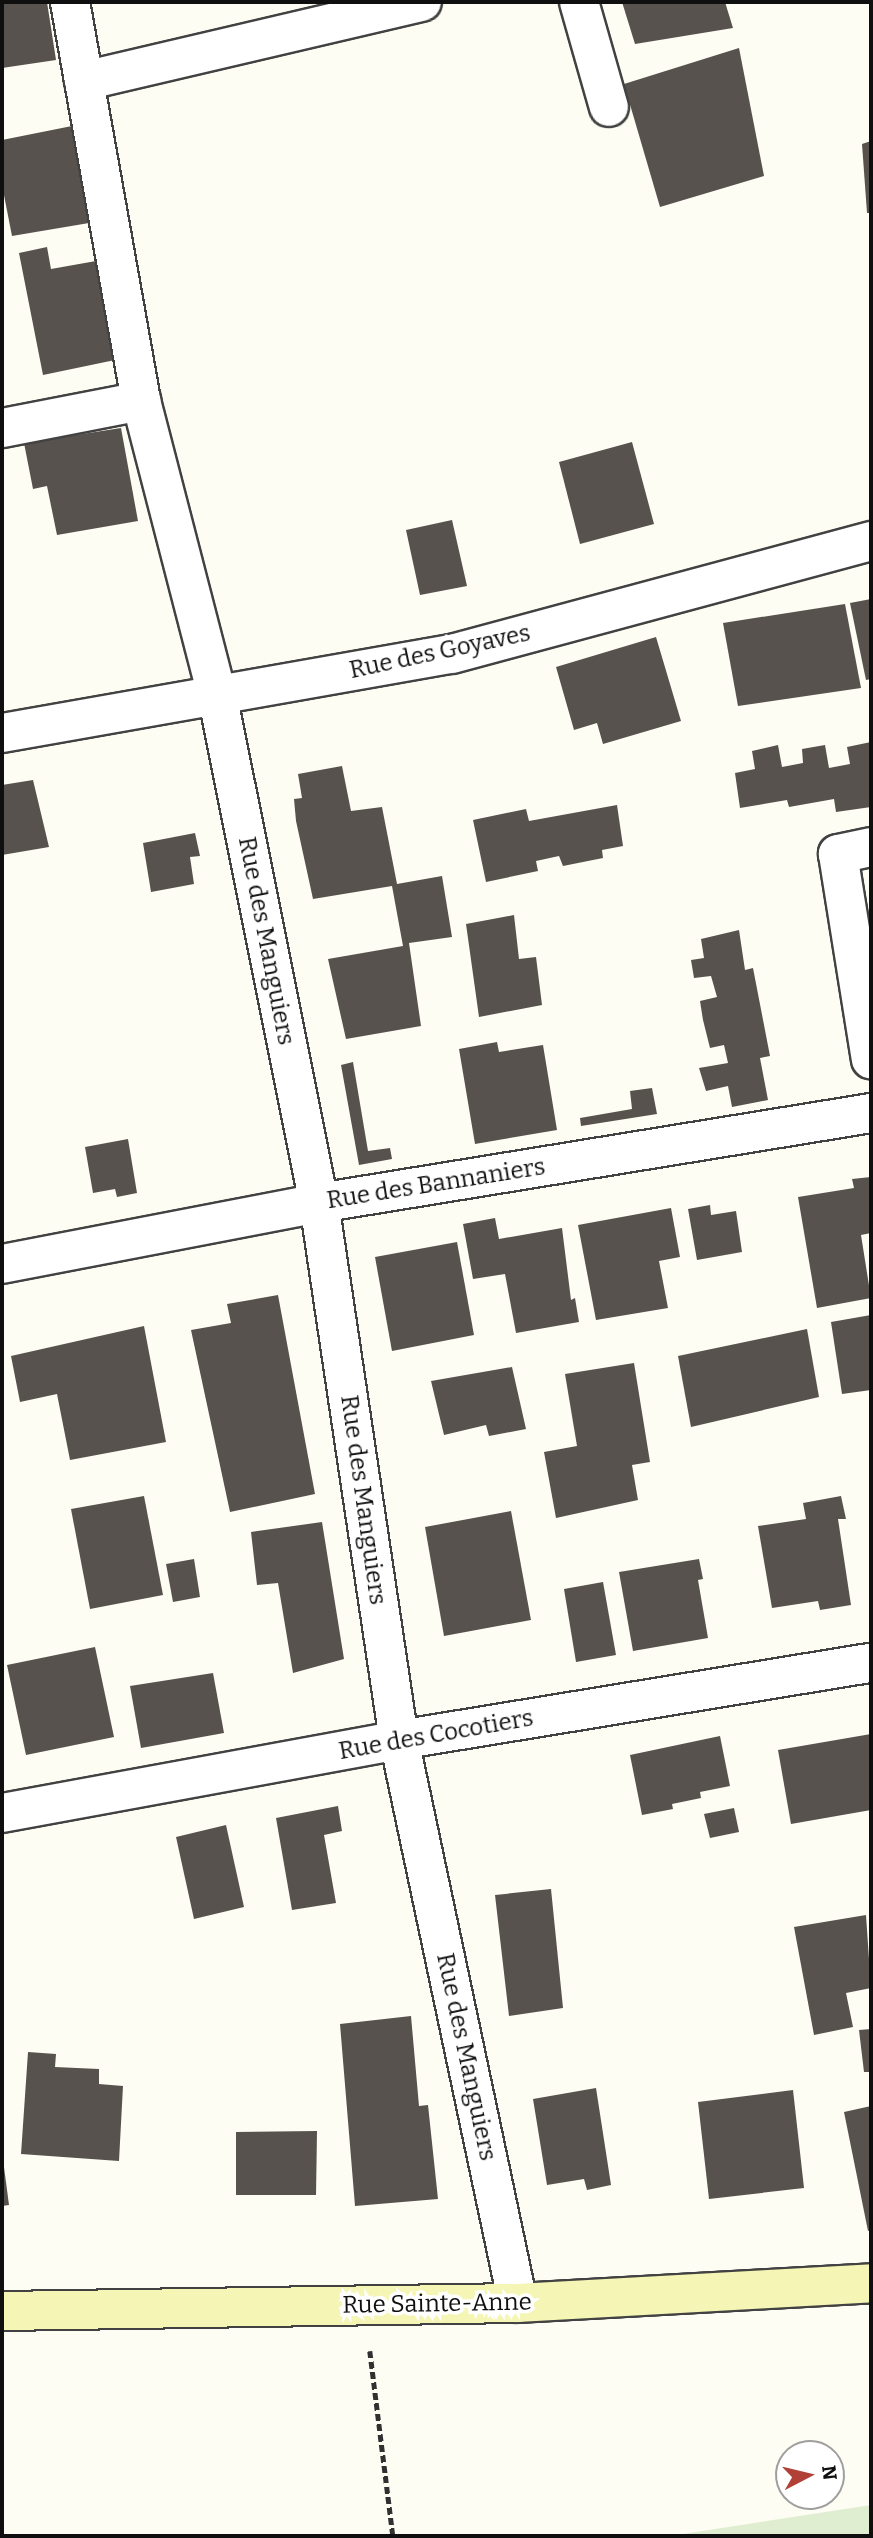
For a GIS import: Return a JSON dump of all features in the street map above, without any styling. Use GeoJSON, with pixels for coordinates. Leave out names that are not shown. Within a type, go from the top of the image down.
{"type":"FeatureCollection","features":[{"type":"Feature","properties":{"kind":"main road","name":"Rue Sainte-Anne"},"geometry":{"type":"LineString","coordinates":[[2,2311],[518,2303],[871,2283]]}},
{"type":"Feature","properties":{"kind":"street","name":"Rue des Manguiers"},"geometry":{"type":"LineString","coordinates":[[70,2],[141,401],[217,694],[319,1203],[399,1740],[518,2303]]}},
{"type":"Feature","properties":{"kind":"street"},"geometry":{"type":"LineString","coordinates":[[84,81],[422,2]]}},
{"type":"Feature","properties":{"kind":"street"},"geometry":{"type":"LineString","coordinates":[[579,2],[609,107]]}},
{"type":"Feature","properties":{"kind":"street"},"geometry":{"type":"LineString","coordinates":[[2,428],[141,401]]}},
{"type":"Feature","properties":{"kind":"street","name":"Rue des Goyaves"},"geometry":{"type":"LineString","coordinates":[[2,733],[452,654],[871,541]]}},
{"type":"Feature","properties":{"kind":"street"},"geometry":{"type":"LineString","coordinates":[[871,846],[838,854],[871,1059]]}},
{"type":"Feature","properties":{"kind":"street","name":"Rue des Bannaniers"},"geometry":{"type":"LineString","coordinates":[[2,1264],[319,1203],[871,1113]]}},
{"type":"Feature","properties":{"kind":"street","name":"Rue des Cocotiers"},"geometry":{"type":"LineString","coordinates":[[2,1813],[399,1740],[871,1663]]}},
{"type":"Feature","properties":{"kind":"path"},"geometry":{"type":"LineString","coordinates":[[364,2305],[393,2536]]}},
{"type":"Feature","properties":{"kind":"green space"},"geometry":{"type":"Polygon","coordinates":[[[871,2505],[871,2536],[670,2536],[845,2510],[871,2505]]]}},
{"type":"Feature","properties":{"kind":"building"},"geometry":{"type":"Polygon","coordinates":[[[2,2],[47,2],[56,60],[2,68],[2,2]]]}},
{"type":"Feature","properties":{"kind":"building"},"geometry":{"type":"Polygon","coordinates":[[[622,2],[725,2],[733,28],[635,44],[622,2]]]}},
{"type":"Feature","properties":{"kind":"building"},"geometry":{"type":"Polygon","coordinates":[[[739,48],[764,176],[660,207],[624,84],[739,48]]]}},
{"type":"Feature","properties":{"kind":"building"},"geometry":{"type":"Polygon","coordinates":[[[77,125],[95,222],[12,236],[2,185],[2,140],[77,125]]]}},
{"type":"Feature","properties":{"kind":"building"},"geometry":{"type":"Polygon","coordinates":[[[871,141],[871,213],[867,213],[862,144],[871,141]]]}},
{"type":"Feature","properties":{"kind":"building"},"geometry":{"type":"Polygon","coordinates":[[[47,247],[51,269],[96,261],[115,360],[43,375],[19,253],[47,247]]]}},
{"type":"Feature","properties":{"kind":"building"},"geometry":{"type":"Polygon","coordinates":[[[121,428],[138,521],[57,535],[47,486],[33,489],[24,443],[121,428]]]}},
{"type":"Feature","properties":{"kind":"building"},"geometry":{"type":"Polygon","coordinates":[[[632,442],[654,524],[580,544],[559,462],[632,442]]]}},
{"type":"Feature","properties":{"kind":"building"},"geometry":{"type":"Polygon","coordinates":[[[452,520],[467,586],[420,595],[406,530],[452,520]]]}},
{"type":"Feature","properties":{"kind":"building"},"geometry":{"type":"Polygon","coordinates":[[[871,599],[871,679],[866,680],[850,603],[871,599]]]}},
{"type":"Feature","properties":{"kind":"building"},"geometry":{"type":"Polygon","coordinates":[[[845,604],[861,688],[738,706],[723,623],[845,604]]]}},
{"type":"Feature","properties":{"kind":"building"},"geometry":{"type":"Polygon","coordinates":[[[656,637],[681,721],[603,744],[597,723],[574,730],[556,667],[656,637]]]}},
{"type":"Feature","properties":{"kind":"building"},"geometry":{"type":"Polygon","coordinates":[[[871,742],[871,807],[836,812],[834,799],[789,807],[787,800],[740,808],[735,773],[755,769],[752,751],[778,745],[782,767],[803,763],[802,749],[825,745],[829,768],[850,764],[847,747],[871,742]]]}},
{"type":"Feature","properties":{"kind":"building"},"geometry":{"type":"Polygon","coordinates":[[[342,766],[351,811],[382,807],[397,884],[442,876],[452,937],[409,943],[421,1026],[346,1039],[328,959],[403,946],[392,886],[313,899],[296,821],[294,799],[302,798],[298,774],[342,766]]]}},
{"type":"Feature","properties":{"kind":"building"},"geometry":{"type":"Polygon","coordinates":[[[33,780],[49,847],[2,855],[2,785],[33,780]]]}},
{"type":"Feature","properties":{"kind":"building"},"geometry":{"type":"Polygon","coordinates":[[[617,805],[623,846],[602,850],[603,858],[563,866],[559,856],[536,861],[538,871],[486,882],[473,820],[526,809],[529,821],[617,805]]]}},
{"type":"Feature","properties":{"kind":"building"},"geometry":{"type":"Polygon","coordinates":[[[195,833],[200,856],[190,857],[194,884],[151,892],[143,843],[195,833]]]}},
{"type":"Feature","properties":{"kind":"building"},"geometry":{"type":"Polygon","coordinates":[[[514,915],[519,959],[536,957],[542,1005],[479,1017],[466,924],[514,915]]]}},
{"type":"Feature","properties":{"kind":"building"},"geometry":{"type":"Polygon","coordinates":[[[739,930],[745,970],[753,968],[770,1056],[760,1058],[768,1100],[732,1107],[728,1086],[706,1091],[699,1068],[728,1063],[724,1045],[710,1048],[703,1020],[700,1001],[717,997],[711,976],[694,978],[691,960],[704,958],[701,939],[739,930]]]}},
{"type":"Feature","properties":{"kind":"building"},"geometry":{"type":"Polygon","coordinates":[[[497,1042],[499,1052],[543,1045],[557,1130],[475,1144],[459,1049],[497,1042]]]}},
{"type":"Feature","properties":{"kind":"building"},"geometry":{"type":"Polygon","coordinates":[[[353,1062],[368,1151],[390,1148],[392,1159],[359,1165],[341,1065],[353,1062]]]}},
{"type":"Feature","properties":{"kind":"building"},"geometry":{"type":"Polygon","coordinates":[[[652,1088],[657,1114],[581,1126],[580,1118],[632,1109],[630,1091],[652,1088]]]}},
{"type":"Feature","properties":{"kind":"building"},"geometry":{"type":"Polygon","coordinates":[[[128,1139],[137,1193],[117,1197],[115,1189],[93,1193],[85,1147],[128,1139]]]}},
{"type":"Feature","properties":{"kind":"building"},"geometry":{"type":"Polygon","coordinates":[[[871,1177],[871,1233],[861,1235],[871,1298],[817,1308],[798,1197],[854,1188],[852,1179],[871,1177]]]}},
{"type":"Feature","properties":{"kind":"building"},"geometry":{"type":"Polygon","coordinates":[[[710,1205],[711,1215],[736,1211],[742,1252],[697,1260],[688,1209],[710,1205]]]}},
{"type":"Feature","properties":{"kind":"building"},"geometry":{"type":"Polygon","coordinates":[[[671,1208],[680,1257],[659,1261],[668,1308],[596,1320],[578,1225],[671,1208]]]}},
{"type":"Feature","properties":{"kind":"building"},"geometry":{"type":"Polygon","coordinates":[[[495,1218],[499,1239],[562,1228],[571,1300],[575,1298],[579,1322],[516,1333],[505,1274],[473,1279],[463,1224],[495,1218]]]}},
{"type":"Feature","properties":{"kind":"building"},"geometry":{"type":"Polygon","coordinates":[[[457,1242],[474,1335],[392,1351],[375,1257],[457,1242]]]}},
{"type":"Feature","properties":{"kind":"building"},"geometry":{"type":"Polygon","coordinates":[[[278,1295],[315,1494],[230,1512],[191,1330],[231,1323],[227,1304],[278,1295]]]}},
{"type":"Feature","properties":{"kind":"building"},"geometry":{"type":"Polygon","coordinates":[[[871,1315],[871,1390],[842,1394],[831,1322],[871,1315]]]}},
{"type":"Feature","properties":{"kind":"building"},"geometry":{"type":"Polygon","coordinates":[[[144,1326],[166,1442],[70,1460],[57,1394],[20,1402],[11,1356],[144,1326]]]}},
{"type":"Feature","properties":{"kind":"building"},"geometry":{"type":"Polygon","coordinates":[[[807,1329],[819,1397],[691,1427],[678,1356],[807,1329]]]}},
{"type":"Feature","properties":{"kind":"building"},"geometry":{"type":"Polygon","coordinates":[[[634,1363],[650,1462],[632,1465],[638,1500],[556,1518],[544,1452],[577,1446],[565,1374],[634,1363]]]}},
{"type":"Feature","properties":{"kind":"building"},"geometry":{"type":"Polygon","coordinates":[[[512,1367],[526,1429],[489,1436],[486,1425],[444,1435],[431,1381],[512,1367]]]}},
{"type":"Feature","properties":{"kind":"building"},"geometry":{"type":"Polygon","coordinates":[[[144,1496],[163,1595],[90,1609],[71,1509],[144,1496]]]}},
{"type":"Feature","properties":{"kind":"building"},"geometry":{"type":"Polygon","coordinates":[[[841,1496],[846,1519],[838,1519],[851,1605],[820,1610],[818,1601],[772,1608],[758,1526],[806,1519],[803,1503],[841,1496]]]}},
{"type":"Feature","properties":{"kind":"building"},"geometry":{"type":"Polygon","coordinates":[[[511,1511],[531,1620],[444,1636],[425,1527],[511,1511]]]}},
{"type":"Feature","properties":{"kind":"building"},"geometry":{"type":"Polygon","coordinates":[[[322,1522],[344,1659],[293,1673],[278,1583],[257,1585],[251,1532],[322,1522]]]}},
{"type":"Feature","properties":{"kind":"building"},"geometry":{"type":"Polygon","coordinates":[[[194,1559],[200,1597],[173,1602],[166,1564],[194,1559]]]}},
{"type":"Feature","properties":{"kind":"building"},"geometry":{"type":"Polygon","coordinates":[[[699,1559],[703,1579],[698,1580],[708,1638],[633,1651],[619,1572],[699,1559]]]}},
{"type":"Feature","properties":{"kind":"building"},"geometry":{"type":"Polygon","coordinates":[[[603,1582],[616,1655],[576,1662],[564,1589],[603,1582]]]}},
{"type":"Feature","properties":{"kind":"building"},"geometry":{"type":"Polygon","coordinates":[[[95,1647],[114,1737],[26,1755],[7,1665],[95,1647]]]}},
{"type":"Feature","properties":{"kind":"building"},"geometry":{"type":"Polygon","coordinates":[[[213,1673],[224,1733],[141,1748],[130,1686],[213,1673]]]}},
{"type":"Feature","properties":{"kind":"building"},"geometry":{"type":"Polygon","coordinates":[[[871,1734],[871,1810],[791,1824],[778,1750],[871,1734]]]}},
{"type":"Feature","properties":{"kind":"building"},"geometry":{"type":"Polygon","coordinates":[[[720,1736],[730,1786],[700,1792],[701,1798],[672,1804],[673,1809],[642,1815],[630,1755],[720,1736]]]}},
{"type":"Feature","properties":{"kind":"building"},"geometry":{"type":"Polygon","coordinates":[[[338,1806],[342,1831],[324,1835],[336,1903],[292,1910],[276,1818],[338,1806]]]}},
{"type":"Feature","properties":{"kind":"building"},"geometry":{"type":"Polygon","coordinates":[[[734,1808],[739,1832],[710,1838],[704,1814],[734,1808]]]}},
{"type":"Feature","properties":{"kind":"building"},"geometry":{"type":"Polygon","coordinates":[[[226,1825],[244,1907],[194,1919],[176,1837],[226,1825]]]}},
{"type":"Feature","properties":{"kind":"building"},"geometry":{"type":"Polygon","coordinates":[[[551,1889],[563,2008],[509,2016],[495,1895],[551,1889]]]}},
{"type":"Feature","properties":{"kind":"building"},"geometry":{"type":"Polygon","coordinates":[[[866,1915],[871,1988],[846,1993],[853,2027],[814,2035],[794,1927],[866,1915]]]}},
{"type":"Feature","properties":{"kind":"building"},"geometry":{"type":"Polygon","coordinates":[[[411,2016],[419,2106],[428,2105],[438,2199],[355,2206],[340,2024],[411,2016]]]}},
{"type":"Feature","properties":{"kind":"building"},"geometry":{"type":"Polygon","coordinates":[[[871,2029],[871,2072],[864,2072],[859,2030],[871,2029]]]}},
{"type":"Feature","properties":{"kind":"building"},"geometry":{"type":"Polygon","coordinates":[[[28,2052],[56,2054],[55,2067],[99,2069],[99,2084],[123,2086],[119,2161],[21,2154],[28,2052]]]}},
{"type":"Feature","properties":{"kind":"building"},"geometry":{"type":"Polygon","coordinates":[[[596,2088],[611,2185],[587,2190],[584,2179],[547,2185],[533,2099],[596,2088]]]}},
{"type":"Feature","properties":{"kind":"building"},"geometry":{"type":"Polygon","coordinates":[[[793,2090],[804,2188],[709,2199],[698,2102],[793,2090]]]}},
{"type":"Feature","properties":{"kind":"building"},"geometry":{"type":"Polygon","coordinates":[[[871,2106],[871,2230],[868,2231],[844,2112],[871,2106]]]}},
{"type":"Feature","properties":{"kind":"building"},"geometry":{"type":"Polygon","coordinates":[[[317,2131],[316,2195],[236,2195],[236,2132],[317,2131]]]}},
{"type":"Feature","properties":{"kind":"building"},"geometry":{"type":"Polygon","coordinates":[[[2,2152],[9,2205],[2,2206],[2,2152]]]}}]}
